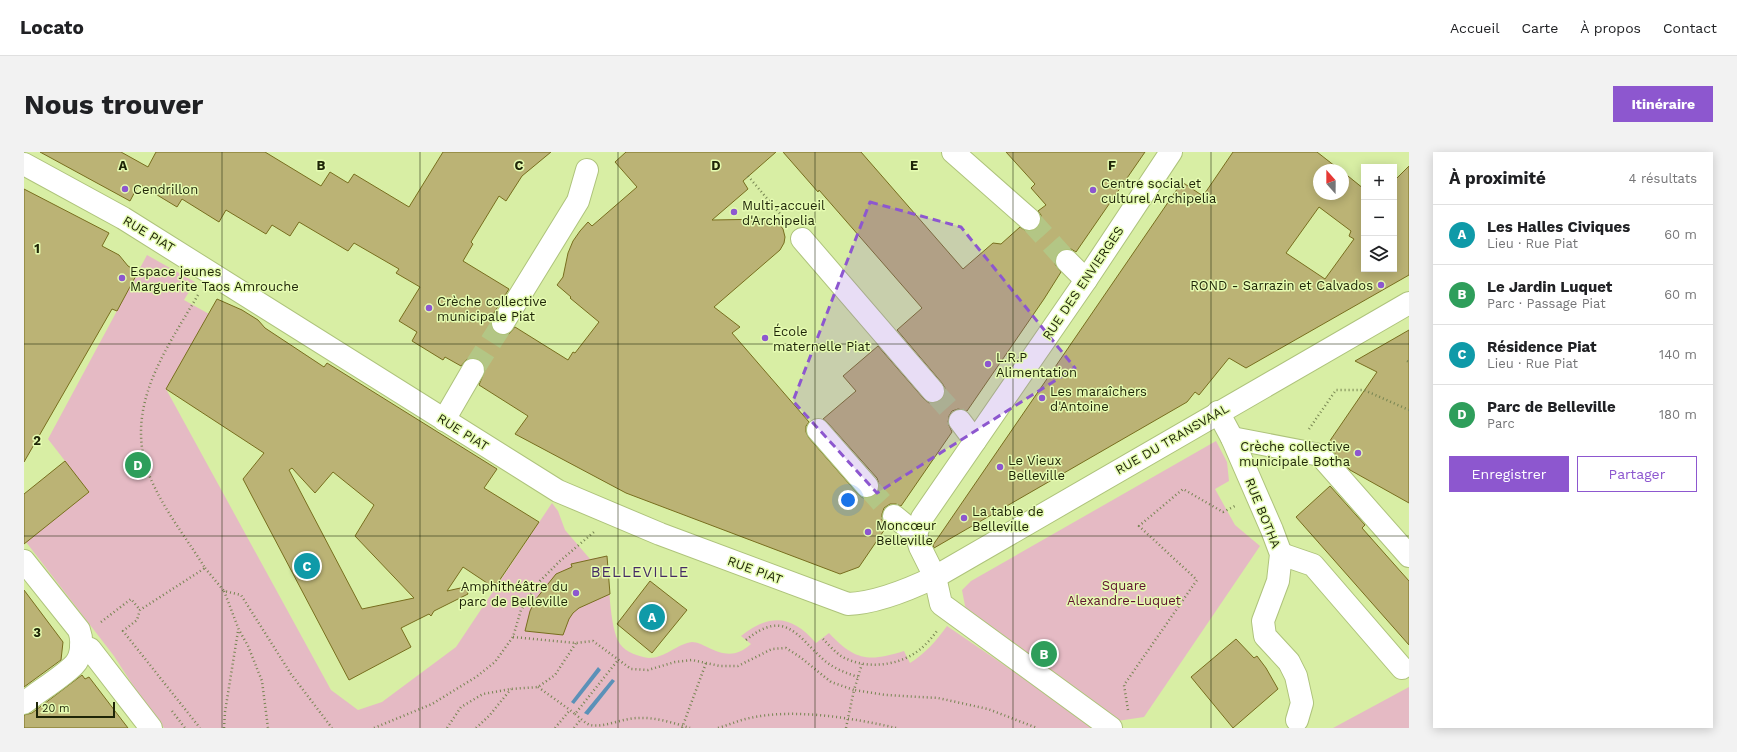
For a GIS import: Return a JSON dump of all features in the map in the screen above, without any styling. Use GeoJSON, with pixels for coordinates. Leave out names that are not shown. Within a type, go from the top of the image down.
{"type":"FeatureCollection","features":[{"type":"Feature","properties":{"kind":"street"},"geometry":{"type":"LineString","coordinates":[[953,152],[1029,219]]}},
{"type":"Feature","properties":{"kind":"street","name":"RUE DES ENVIERGES"},"geometry":{"type":"LineString","coordinates":[[916,534],[922,518],[1086,280],[1171,152]]}},
{"type":"Feature","properties":{"kind":"street","name":"RUE PIAT"},"geometry":{"type":"LineString","coordinates":[[24,164],[130,222],[558,491],[660,534],[848,604],[860,603],[915,587],[935,577]]}},
{"type":"Feature","properties":{"kind":"street"},"geometry":{"type":"LineString","coordinates":[[503,323],[578,201],[587,170]]}},
{"type":"Feature","properties":{"kind":"street"},"geometry":{"type":"LineString","coordinates":[[802,239],[933,391]]}},
{"type":"Feature","properties":{"kind":"street"},"geometry":{"type":"LineString","coordinates":[[1067,261],[1086,280]]}},
{"type":"Feature","properties":{"kind":"street","name":"RUE DU TRANSVAAL"},"geometry":{"type":"LineString","coordinates":[[935,577],[1218,412],[1409,303]]}},
{"type":"Feature","properties":{"kind":"street"},"geometry":{"type":"LineString","coordinates":[[444,420],[474,370]]}},
{"type":"Feature","properties":{"kind":"street","name":"RUE BOTHA"},"geometry":{"type":"LineString","coordinates":[[1218,412],[1232,438],[1280,554],[1278,580],[1263,621],[1265,636],[1289,662],[1296,676],[1302,703],[1297,720]]}},
{"type":"Feature","properties":{"kind":"street"},"geometry":{"type":"LineString","coordinates":[[960,422],[975,441]]}},
{"type":"Feature","properties":{"kind":"street"},"geometry":{"type":"LineString","coordinates":[[818,430],[867,486]]}},
{"type":"Feature","properties":{"kind":"street"},"geometry":{"type":"LineString","coordinates":[[1232,438],[1320,455],[1409,556]]}},
{"type":"Feature","properties":{"kind":"street"},"geometry":{"type":"LineString","coordinates":[[894,516],[916,534],[920,547],[935,577],[941,604],[1111,728]]}},
{"type":"Feature","properties":{"kind":"street"},"geometry":{"type":"LineString","coordinates":[[1280,554],[1313,565],[1402,668]]}},
{"type":"Feature","properties":{"kind":"street"},"geometry":{"type":"LineString","coordinates":[[24,561],[79,630],[82,639],[75,665],[24,703]]}},
{"type":"Feature","properties":{"kind":"street"},"geometry":{"type":"LineString","coordinates":[[81,646],[90,649],[151,728]]}},
{"type":"Feature","properties":{"kind":"path"},"geometry":{"type":"LineString","coordinates":[[748,176],[802,239]]}},
{"type":"Feature","properties":{"kind":"path"},"geometry":{"type":"LineString","coordinates":[[199,294],[153,375],[144,401],[141,422],[142,451],[154,488],[205,568],[224,591],[238,630],[248,646],[262,681],[268,728]]}},
{"type":"Feature","properties":{"kind":"path"},"geometry":{"type":"LineString","coordinates":[[1294,449],[1336,390],[1364,390],[1409,410]]}},
{"type":"Feature","properties":{"kind":"path"},"geometry":{"type":"LineString","coordinates":[[1126,697],[1124,685],[1197,580],[1138,526],[1183,489],[1223,512],[1257,496]]}},
{"type":"Feature","properties":{"kind":"path"},"geometry":{"type":"LineString","coordinates":[[374,728],[432,704],[476,678],[495,662],[513,637],[521,610],[540,581],[560,561],[599,528]]}},
{"type":"Feature","properties":{"kind":"path"},"geometry":{"type":"LineString","coordinates":[[200,728],[123,630],[137,620],[140,610],[205,568]]}},
{"type":"Feature","properties":{"kind":"path"},"geometry":{"type":"LineString","coordinates":[[224,591],[240,595],[291,674],[332,728]]}},
{"type":"Feature","properties":{"kind":"path"},"geometry":{"type":"LineString","coordinates":[[107,618],[131,600],[140,610]]}},
{"type":"Feature","properties":{"kind":"path"},"geometry":{"type":"LineString","coordinates":[[823,639],[842,656],[862,664],[871,665],[890,663],[907,658],[917,652],[928,641],[942,622],[941,604]]}},
{"type":"Feature","properties":{"kind":"path"},"geometry":{"type":"LineString","coordinates":[[746,640],[759,629],[774,626],[786,627],[797,632],[826,662],[842,672],[858,677]]}},
{"type":"Feature","properties":{"kind":"path"},"geometry":{"type":"LineString","coordinates":[[224,728],[225,712],[238,630]]}},
{"type":"Feature","properties":{"kind":"path"},"geometry":{"type":"LineString","coordinates":[[513,637],[576,643],[593,641],[630,669],[648,670],[675,662],[692,660],[720,666],[738,666],[772,649],[786,648],[800,657],[831,682],[854,690],[886,695],[938,698],[988,709],[1037,728]]}},
{"type":"Feature","properties":{"kind":"path"},"geometry":{"type":"LineString","coordinates":[[447,728],[460,707],[483,694],[511,689],[538,687],[554,675],[576,643]]}},
{"type":"Feature","properties":{"kind":"path"},"geometry":{"type":"LineString","coordinates":[[575,714],[618,660]]}},
{"type":"Feature","properties":{"kind":"path"},"geometry":{"type":"LineString","coordinates":[[683,727],[706,663]]}},
{"type":"Feature","properties":{"kind":"path"},"geometry":{"type":"LineString","coordinates":[[846,728],[854,690],[862,664]]}},
{"type":"Feature","properties":{"kind":"path"},"geometry":{"type":"LineString","coordinates":[[538,687],[590,725],[601,727],[626,719],[639,718],[657,720],[690,728]]}},
{"type":"Feature","properties":{"kind":"path"},"geometry":{"type":"LineString","coordinates":[[476,728],[489,716],[511,689]]}},
{"type":"Feature","properties":{"kind":"path"},"geometry":{"type":"LineString","coordinates":[[555,728],[570,710]]}},
{"type":"Feature","properties":{"kind":"path"},"geometry":{"type":"LineString","coordinates":[[718,728],[751,717],[790,714],[810,714],[896,728]]}},
{"type":"Feature","properties":{"kind":"path"},"geometry":{"type":"LineString","coordinates":[[574,728],[581,719]]}},
{"type":"Feature","properties":{"kind":"highlighted area"},"geometry":{"type":"Polygon","coordinates":[[[870,202],[961,227],[1075,368],[877,493],[793,401],[870,202]]]}},
{"type":"Feature","properties":{"kind":"green space"},"geometry":{"type":"Polygon","coordinates":[[[147,255],[195,282],[184,300],[209,314],[166,389],[331,690],[358,710],[382,702],[456,647],[552,503],[558,511],[565,530],[590,559],[607,556],[610,602],[616,636],[622,647],[633,654],[649,658],[660,656],[681,645],[692,642],[696,642],[719,652],[729,654],[740,652],[751,644],[741,636],[762,623],[780,620],[789,622],[798,627],[816,643],[829,633],[847,649],[863,657],[881,657],[904,651],[910,663],[921,655],[939,637],[947,626],[1057,701],[1092,728],[164,728],[145,704],[114,656],[26,542],[89,492],[48,439],[147,255]]]}},
{"type":"Feature","properties":{"kind":"green space","name":"Square Alexandre-Luquet"},"geometry":{"type":"Polygon","coordinates":[[[1216,441],[1227,462],[1229,481],[1215,489],[1235,525],[1260,546],[1144,717],[1117,721],[966,611],[962,590],[971,581],[1216,441]]]}},
{"type":"Feature","properties":{"kind":"green space"},"geometry":{"type":"Polygon","coordinates":[[[1409,687],[1409,728],[1333,728],[1409,687]]]}},
{"type":"Feature","properties":{"kind":"water"},"geometry":{"type":"Polygon","coordinates":[[[598,667],[601,670],[574,704],[571,702],[598,667]]]}},
{"type":"Feature","properties":{"kind":"water"},"geometry":{"type":"Polygon","coordinates":[[[612,679],[615,681],[588,715],[584,713],[612,679]]]}},
{"type":"Feature","properties":{"kind":"building"},"geometry":{"type":"Polygon","coordinates":[[[40,152],[121,152],[148,167],[156,152],[265,152],[321,186],[330,172],[348,183],[354,174],[409,207],[443,152],[551,152],[522,176],[506,201],[499,196],[471,242],[473,244],[463,261],[509,289],[492,316],[492,329],[496,333],[502,335],[509,334],[515,327],[568,360],[599,322],[557,285],[563,277],[568,253],[573,241],[580,231],[588,222],[592,226],[637,187],[615,162],[626,152],[776,152],[743,181],[748,189],[712,220],[771,219],[783,229],[785,237],[784,243],[780,250],[714,307],[740,327],[732,333],[809,422],[806,426],[806,432],[809,438],[858,494],[863,498],[869,498],[875,496],[879,490],[877,478],[823,419],[856,391],[843,376],[878,346],[929,403],[936,403],[941,400],[945,395],[945,388],[897,330],[922,308],[819,190],[818,192],[783,152],[861,152],[963,269],[993,243],[1001,244],[1020,227],[1026,231],[1033,231],[1038,228],[1041,222],[1041,215],[1038,211],[1046,205],[1031,188],[1035,184],[1006,152],[1145,152],[1076,252],[1071,249],[1064,249],[1058,252],[1055,258],[1055,264],[1061,272],[1044,299],[967,411],[958,409],[952,411],[949,416],[948,423],[952,432],[901,506],[890,504],[884,508],[882,520],[887,526],[859,567],[840,574],[626,493],[515,434],[528,416],[479,385],[485,370],[484,364],[480,359],[467,359],[461,366],[445,357],[443,360],[412,341],[417,332],[399,321],[420,287],[396,273],[399,269],[354,243],[348,251],[299,222],[290,236],[272,225],[266,234],[226,210],[219,222],[182,199],[177,207],[139,184],[130,201],[40,152]]]}},
{"type":"Feature","properties":{"kind":"building"},"geometry":{"type":"Polygon","coordinates":[[[1233,152],[1317,152],[1332,164],[1313,164],[1313,200],[1349,200],[1349,177],[1361,187],[1361,272],[1397,272],[1397,178],[1409,166],[1409,275],[1246,368],[1229,358],[1199,395],[1195,392],[1187,402],[934,548],[933,545],[1182,182],[1203,196],[1233,152]],[[1319,207],[1286,253],[1325,279],[1354,239],[1349,236],[1351,231],[1319,207]]]}},
{"type":"Feature","properties":{"kind":"building"},"geometry":{"type":"Polygon","coordinates":[[[24,189],[109,233],[102,246],[119,255],[128,266],[138,272],[117,311],[112,309],[24,462],[24,189]]]}},
{"type":"Feature","properties":{"kind":"building"},"geometry":{"type":"Polygon","coordinates":[[[217,299],[242,310],[258,320],[265,328],[324,367],[327,363],[497,469],[484,488],[539,522],[497,584],[492,581],[490,585],[463,567],[447,591],[465,587],[468,594],[434,611],[431,616],[429,614],[401,628],[411,647],[349,680],[243,479],[264,453],[166,389],[217,299]],[[292,468],[289,470],[362,609],[414,598],[355,536],[374,505],[333,472],[315,493],[292,468]]]}},
{"type":"Feature","properties":{"kind":"building"},"geometry":{"type":"Polygon","coordinates":[[[1409,330],[1409,503],[1350,470],[1327,445],[1377,372],[1355,361],[1409,330]]]}},
{"type":"Feature","properties":{"kind":"building"},"geometry":{"type":"Polygon","coordinates":[[[65,461],[89,492],[24,544],[24,494],[65,461]]]}},
{"type":"Feature","properties":{"kind":"building"},"geometry":{"type":"Polygon","coordinates":[[[1330,486],[1365,525],[1362,528],[1409,581],[1409,645],[1296,517],[1330,486]]]}},
{"type":"Feature","properties":{"kind":"building","name":"Amphithéâtre du parc de Belleville"},"geometry":{"type":"Polygon","coordinates":[[[607,556],[610,594],[579,608],[573,613],[563,635],[525,631],[530,611],[536,599],[556,574],[572,567],[571,564],[607,556]]]}},
{"type":"Feature","properties":{"kind":"building"},"geometry":{"type":"Polygon","coordinates":[[[650,581],[687,610],[652,653],[617,624],[650,581]]]}},
{"type":"Feature","properties":{"kind":"building"},"geometry":{"type":"Polygon","coordinates":[[[24,590],[63,642],[61,660],[24,687],[24,590]]]}},
{"type":"Feature","properties":{"kind":"building"},"geometry":{"type":"Polygon","coordinates":[[[1236,639],[1254,658],[1257,656],[1278,689],[1233,728],[1191,677],[1236,639]]]}},
{"type":"Feature","properties":{"kind":"building"},"geometry":{"type":"Polygon","coordinates":[[[82,675],[85,679],[89,677],[128,728],[24,728],[24,715],[32,713],[82,675]]]}},
{"type":"Feature","properties":{"kind":"tunnel"},"geometry":{"type":"LineString","coordinates":[[1029,219],[1067,261]]}},
{"type":"Feature","properties":{"kind":"tunnel"},"geometry":{"type":"LineString","coordinates":[[473,370],[503,323]]}},
{"type":"Feature","properties":{"kind":"tunnel"},"geometry":{"type":"LineString","coordinates":[[933,391],[960,421]]}},
{"type":"Feature","properties":{"kind":"tunnel"},"geometry":{"type":"LineString","coordinates":[[867,486],[894,516]]}},
{"type":"Feature","properties":{"kind":"place","name":"Cendrillon"},"geometry":{"type":"Point","coordinates":[125,189]}},
{"type":"Feature","properties":{"kind":"place","name":"Centre social et culturel Archipelia"},"geometry":{"type":"Point","coordinates":[1093,190]}},
{"type":"Feature","properties":{"kind":"place","name":"Multi-accueil d'Archipelia"},"geometry":{"type":"Point","coordinates":[734,212]}},
{"type":"Feature","properties":{"kind":"place","name":"Espace jeunes Marguerite Taos Amrouche"},"geometry":{"type":"Point","coordinates":[122,278]}},
{"type":"Feature","properties":{"kind":"place","name":"ROND - Sarrazin et Calvados"},"geometry":{"type":"Point","coordinates":[1381,285]}},
{"type":"Feature","properties":{"kind":"place","name":"Crèche collective municipale Piat"},"geometry":{"type":"Point","coordinates":[429,308]}},
{"type":"Feature","properties":{"kind":"place","name":"École maternelle Piat"},"geometry":{"type":"Point","coordinates":[765,338]}},
{"type":"Feature","properties":{"kind":"place","name":"L.R.P Alimentation"},"geometry":{"type":"Point","coordinates":[988,364]}},
{"type":"Feature","properties":{"kind":"place","name":"Les maraîchers d'Antoine"},"geometry":{"type":"Point","coordinates":[1042,398]}},
{"type":"Feature","properties":{"kind":"place","name":"Crèche collective municipale Botha"},"geometry":{"type":"Point","coordinates":[1358,453]}},
{"type":"Feature","properties":{"kind":"place","name":"Parc de Belleville"},"geometry":{"type":"Point","coordinates":[138,465]}},
{"type":"Feature","properties":{"kind":"place","name":"Le Vieux Belleville"},"geometry":{"type":"Point","coordinates":[1000,467]}},
{"type":"Feature","properties":{"kind":"place","name":"La table de Belleville"},"geometry":{"type":"Point","coordinates":[964,518]}},
{"type":"Feature","properties":{"kind":"place","name":"Moncœur Belleville"},"geometry":{"type":"Point","coordinates":[868,532]}},
{"type":"Feature","properties":{"kind":"place","name":"Résidence Piat"},"geometry":{"type":"Point","coordinates":[307,566]}},
{"type":"Feature","properties":{"kind":"place","name":"Amphithéâtre du parc de Belleville"},"geometry":{"type":"Point","coordinates":[576,593]}},
{"type":"Feature","properties":{"kind":"place","name":"Les Halles Civiques"},"geometry":{"type":"Point","coordinates":[652,617]}},
{"type":"Feature","properties":{"kind":"place","name":"Le Jardin Luquet"},"geometry":{"type":"Point","coordinates":[1044,654]}},
{"type":"Feature","properties":{"kind":"district","name":"BELLEVILLE"},"geometry":{"type":"Point","coordinates":[640,572]}}]}
